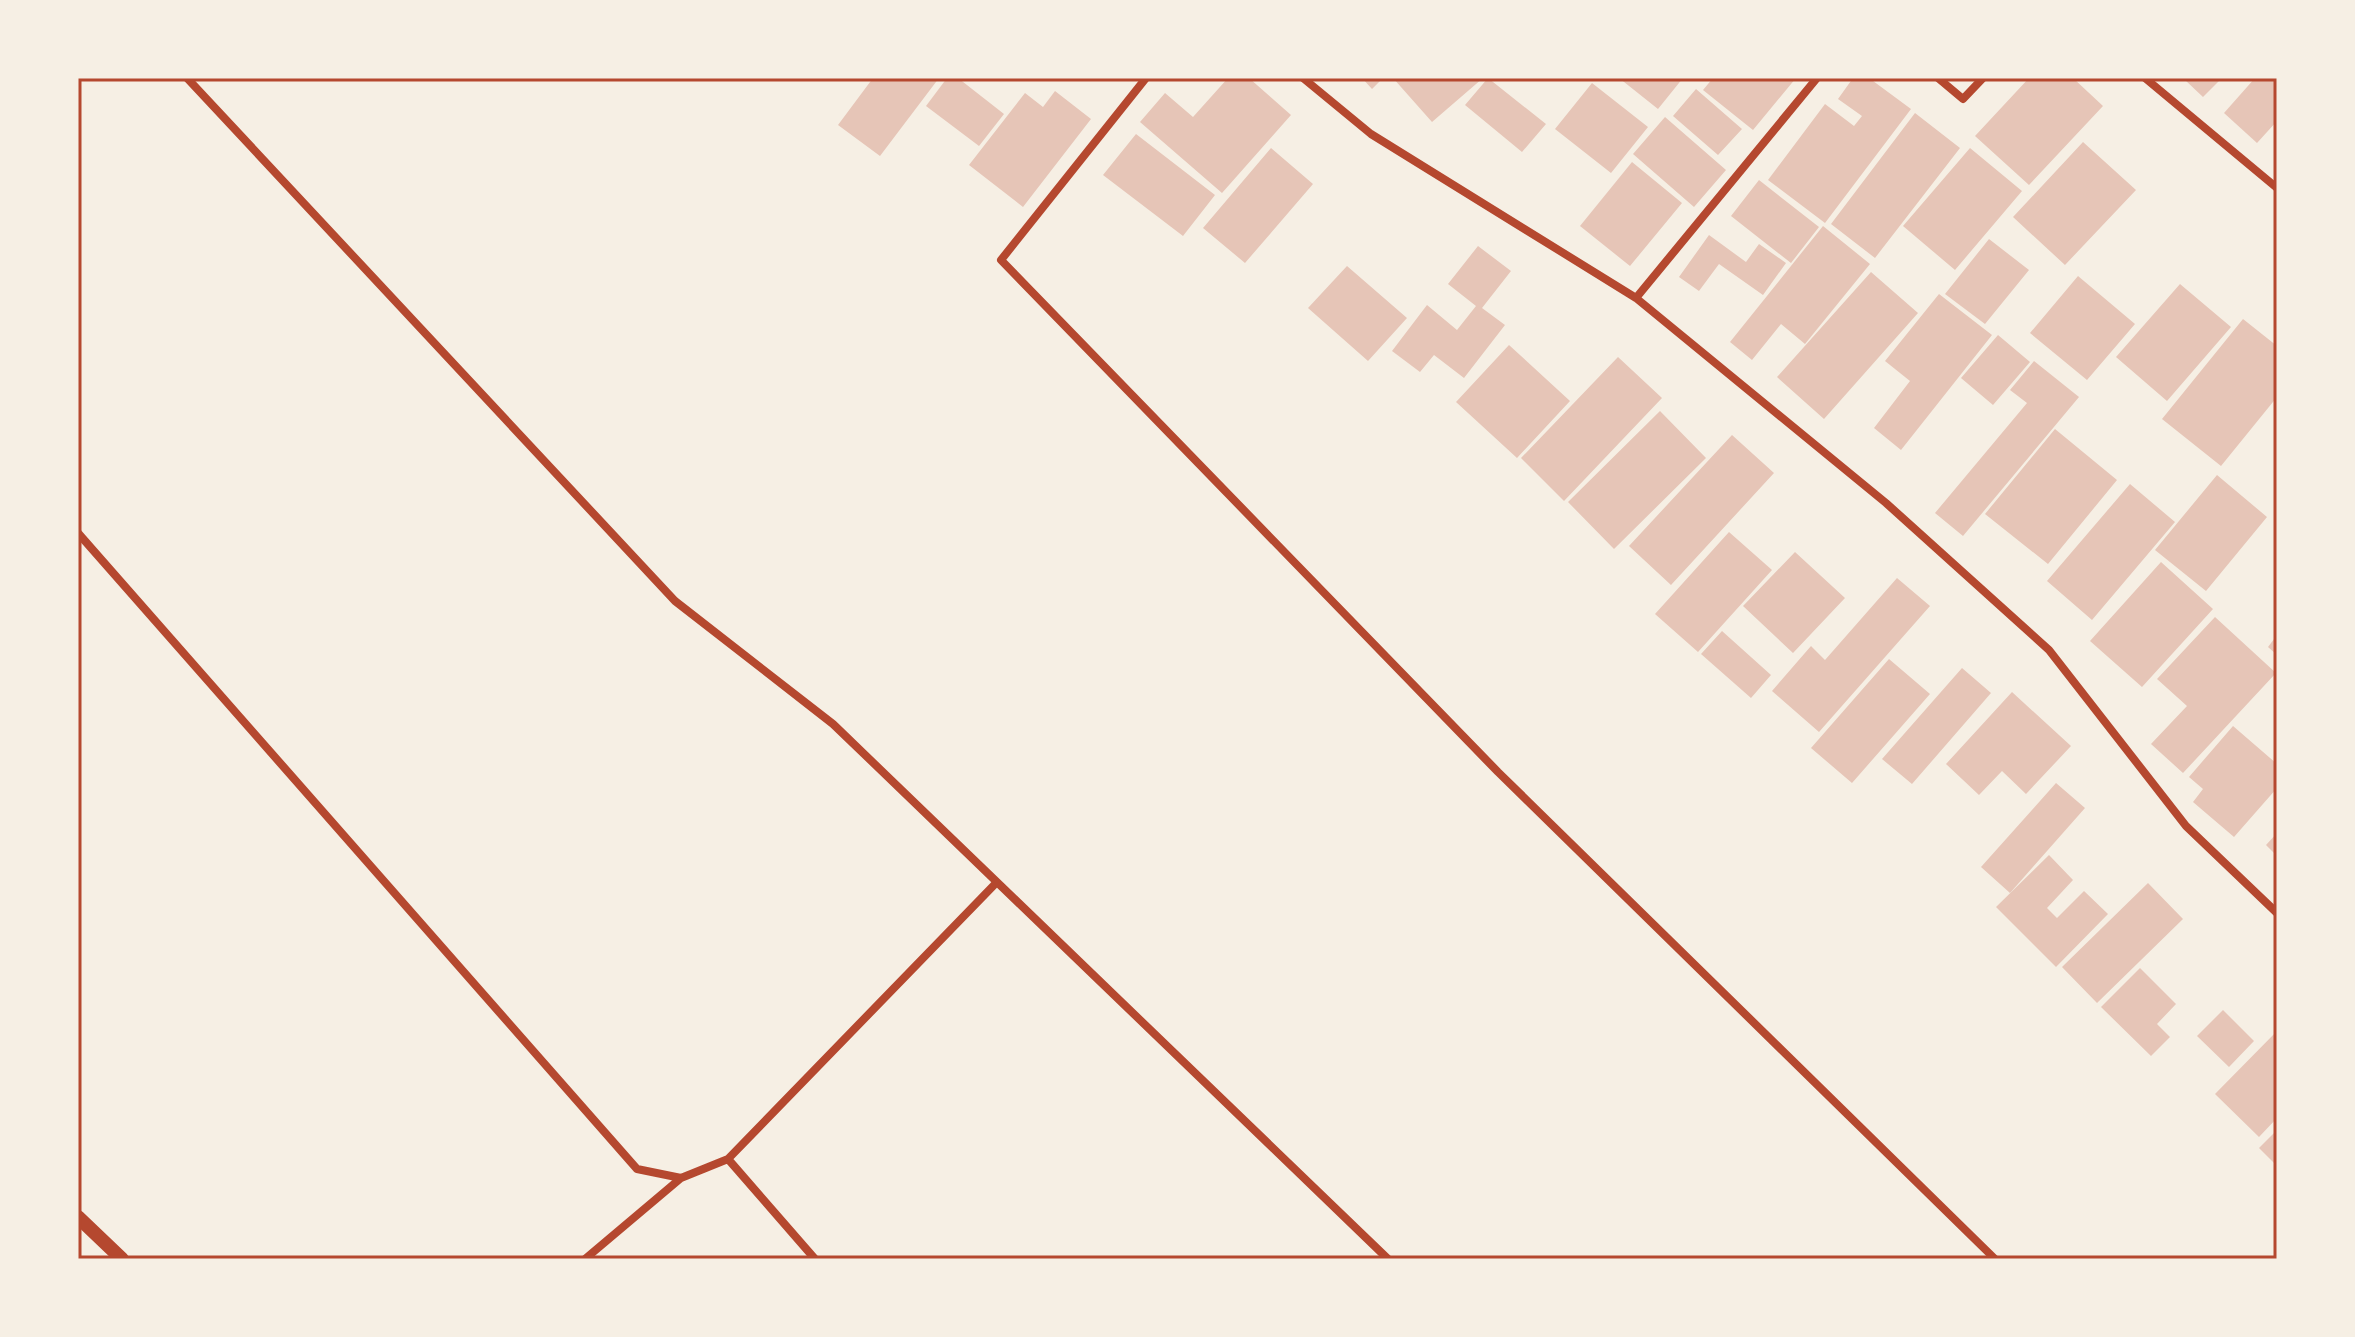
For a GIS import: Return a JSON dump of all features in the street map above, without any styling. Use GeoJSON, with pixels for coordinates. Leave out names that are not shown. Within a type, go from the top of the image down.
{"type":"FeatureCollection","features":[{"type":"Feature","properties":{"kind":"street"},"geometry":{"type":"LineString","coordinates":[[187,78],[675,601],[833,724],[1388,1259]]}},
{"type":"Feature","properties":{"kind":"street"},"geometry":{"type":"LineString","coordinates":[[1303,78],[1371,134],[1636,298],[1886,503],[2049,650],[2186,826],[2277,913]]}},
{"type":"Feature","properties":{"kind":"street"},"geometry":{"type":"LineString","coordinates":[[1636,298],[1817,78]]}},
{"type":"Feature","properties":{"kind":"street"},"geometry":{"type":"LineString","coordinates":[[1938,78],[1963,99],[1983,78]]}},
{"type":"Feature","properties":{"kind":"street"},"geometry":{"type":"LineString","coordinates":[[2145,78],[2277,188]]}},
{"type":"Feature","properties":{"kind":"street"},"geometry":{"type":"LineString","coordinates":[[1142,79],[1001,260],[1486,761],[1995,1259]]}},
{"type":"Feature","properties":{"kind":"street"},"geometry":{"type":"LineString","coordinates":[[78,533],[637,1169],[681,1178]]}},
{"type":"Feature","properties":{"kind":"street"},"geometry":{"type":"LineString","coordinates":[[585,1259],[681,1178],[728,1159],[997,882]]}},
{"type":"Feature","properties":{"kind":"street"},"geometry":{"type":"LineString","coordinates":[[728,1159],[815,1259]]}},
{"type":"Feature","properties":{"kind":"street"},"geometry":{"type":"LineString","coordinates":[[78,1217],[122,1259]]}},
{"type":"Feature","properties":{"kind":"building"},"geometry":{"type":"Polygon","coordinates":[[[873,78],[939,78],[880,156],[838,125],[873,78]]]}},
{"type":"Feature","properties":{"kind":"building"},"geometry":{"type":"Polygon","coordinates":[[[947,78],[958,78],[1004,114],[979,146],[926,106],[947,78]]]}},
{"type":"Feature","properties":{"kind":"building"},"geometry":{"type":"Polygon","coordinates":[[[1228,78],[1249,78],[1291,115],[1222,193],[1140,122],[1165,93],[1193,117],[1228,78]]]}},
{"type":"Feature","properties":{"kind":"building"},"geometry":{"type":"Polygon","coordinates":[[[1362,78],[1383,78],[1372,89],[1362,78]]]}},
{"type":"Feature","properties":{"kind":"building"},"geometry":{"type":"Polygon","coordinates":[[[1393,78],[1483,78],[1432,122],[1393,78]]]}},
{"type":"Feature","properties":{"kind":"building"},"geometry":{"type":"Polygon","coordinates":[[[1488,78],[1546,124],[1522,152],[1465,105],[1488,78]]]}},
{"type":"Feature","properties":{"kind":"building"},"geometry":{"type":"Polygon","coordinates":[[[1619,78],[1683,78],[1658,109],[1619,78]]]}},
{"type":"Feature","properties":{"kind":"building"},"geometry":{"type":"Polygon","coordinates":[[[1713,78],[1796,78],[1753,130],[1703,90],[1713,78]]]}},
{"type":"Feature","properties":{"kind":"building"},"geometry":{"type":"Polygon","coordinates":[[[1853,78],[1869,78],[1911,109],[1825,223],[1768,180],[1825,104],[1854,126],[1862,116],[1838,99],[1853,78]]]}},
{"type":"Feature","properties":{"kind":"building"},"geometry":{"type":"Polygon","coordinates":[[[2029,78],[2073,78],[2103,106],[2029,185],[1975,136],[2029,78]]]}},
{"type":"Feature","properties":{"kind":"building"},"geometry":{"type":"Polygon","coordinates":[[[2222,78],[2203,97],[2185,80],[2222,78]]]}},
{"type":"Feature","properties":{"kind":"building"},"geometry":{"type":"Polygon","coordinates":[[[2255,78],[2277,78],[2277,121],[2257,143],[2224,113],[2255,78]]]}},
{"type":"Feature","properties":{"kind":"building"},"geometry":{"type":"Polygon","coordinates":[[[1592,83],[1648,127],[1611,173],[1555,129],[1592,83]]]}},
{"type":"Feature","properties":{"kind":"building"},"geometry":{"type":"Polygon","coordinates":[[[1696,89],[1742,129],[1718,155],[1673,116],[1696,89]]]}},
{"type":"Feature","properties":{"kind":"building"},"geometry":{"type":"Polygon","coordinates":[[[1055,91],[1091,119],[1023,207],[969,165],[1025,93],[1043,107],[1055,91]]]}},
{"type":"Feature","properties":{"kind":"building"},"geometry":{"type":"Polygon","coordinates":[[[1915,113],[1960,148],[1875,258],[1831,224],[1915,113]]]}},
{"type":"Feature","properties":{"kind":"building"},"geometry":{"type":"Polygon","coordinates":[[[1665,117],[1726,170],[1694,207],[1633,154],[1665,117]]]}},
{"type":"Feature","properties":{"kind":"building"},"geometry":{"type":"Polygon","coordinates":[[[1136,134],[1215,195],[1183,236],[1103,175],[1136,134]]]}},
{"type":"Feature","properties":{"kind":"building"},"geometry":{"type":"Polygon","coordinates":[[[2083,142],[2136,190],[2065,265],[2013,217],[2083,142]]]}},
{"type":"Feature","properties":{"kind":"building"},"geometry":{"type":"Polygon","coordinates":[[[1271,148],[1313,184],[1245,263],[1203,228],[1271,148]]]}},
{"type":"Feature","properties":{"kind":"building"},"geometry":{"type":"Polygon","coordinates":[[[1970,148],[2022,191],[1955,270],[1903,226],[1970,148]]]}},
{"type":"Feature","properties":{"kind":"building"},"geometry":{"type":"Polygon","coordinates":[[[1632,162],[1682,203],[1630,266],[1580,226],[1632,162]]]}},
{"type":"Feature","properties":{"kind":"building"},"geometry":{"type":"Polygon","coordinates":[[[1759,180],[1819,227],[1791,263],[1731,216],[1759,180]]]}},
{"type":"Feature","properties":{"kind":"building"},"geometry":{"type":"Polygon","coordinates":[[[1823,226],[1870,264],[1805,344],[1781,324],[1752,360],[1730,342],[1823,226]]]}},
{"type":"Feature","properties":{"kind":"building"},"geometry":{"type":"Polygon","coordinates":[[[1709,235],[1746,262],[1759,244],[1786,263],[1763,295],[1719,264],[1699,291],[1679,277],[1709,235]]]}},
{"type":"Feature","properties":{"kind":"building"},"geometry":{"type":"Polygon","coordinates":[[[1989,239],[2029,270],[1985,324],[1945,294],[1989,239]]]}},
{"type":"Feature","properties":{"kind":"building"},"geometry":{"type":"Polygon","coordinates":[[[1478,246],[1511,271],[1482,308],[1505,325],[1464,378],[1434,355],[1420,372],[1392,351],[1427,305],[1457,330],[1476,306],[1448,284],[1478,246]]]}},
{"type":"Feature","properties":{"kind":"building"},"geometry":{"type":"Polygon","coordinates":[[[1347,266],[1407,318],[1368,361],[1308,308],[1347,266]]]}},
{"type":"Feature","properties":{"kind":"building"},"geometry":{"type":"Polygon","coordinates":[[[1871,272],[1918,313],[1824,419],[1777,377],[1871,272]]]}},
{"type":"Feature","properties":{"kind":"building"},"geometry":{"type":"Polygon","coordinates":[[[2078,276],[2135,324],[2087,380],[2030,333],[2078,276]]]}},
{"type":"Feature","properties":{"kind":"building"},"geometry":{"type":"Polygon","coordinates":[[[2180,284],[2231,327],[2167,401],[2116,357],[2180,284]]]}},
{"type":"Feature","properties":{"kind":"building"},"geometry":{"type":"Polygon","coordinates":[[[1939,294],[1992,335],[1901,450],[1874,428],[1910,381],[1885,361],[1939,294]]]}},
{"type":"Feature","properties":{"kind":"building"},"geometry":{"type":"Polygon","coordinates":[[[2243,319],[2277,346],[2277,397],[2221,466],[2162,419],[2243,319]]]}},
{"type":"Feature","properties":{"kind":"building"},"geometry":{"type":"Polygon","coordinates":[[[1998,335],[2030,362],[1993,405],[1961,378],[1998,335]]]}},
{"type":"Feature","properties":{"kind":"building"},"geometry":{"type":"Polygon","coordinates":[[[1509,345],[1570,401],[1517,458],[1456,402],[1509,345]]]}},
{"type":"Feature","properties":{"kind":"building"},"geometry":{"type":"Polygon","coordinates":[[[1618,357],[1662,398],[1564,501],[1521,458],[1618,357]]]}},
{"type":"Feature","properties":{"kind":"building"},"geometry":{"type":"Polygon","coordinates":[[[2034,361],[2079,397],[1963,536],[1935,513],[2027,403],[2010,390],[2034,361]]]}},
{"type":"Feature","properties":{"kind":"building"},"geometry":{"type":"Polygon","coordinates":[[[1660,411],[1706,458],[1614,549],[1568,502],[1660,411]]]}},
{"type":"Feature","properties":{"kind":"building"},"geometry":{"type":"Polygon","coordinates":[[[2055,429],[2117,480],[2048,564],[1985,514],[2055,429]]]}},
{"type":"Feature","properties":{"kind":"building"},"geometry":{"type":"Polygon","coordinates":[[[1732,435],[1774,473],[1671,585],[1629,546],[1732,435]]]}},
{"type":"Feature","properties":{"kind":"building"},"geometry":{"type":"Polygon","coordinates":[[[2217,475],[2267,517],[2206,591],[2155,550],[2217,475]]]}},
{"type":"Feature","properties":{"kind":"building"},"geometry":{"type":"Polygon","coordinates":[[[2130,484],[2175,522],[2092,620],[2047,581],[2130,484]]]}},
{"type":"Feature","properties":{"kind":"building"},"geometry":{"type":"Polygon","coordinates":[[[1729,532],[1772,570],[1698,652],[1655,614],[1729,532]]]}},
{"type":"Feature","properties":{"kind":"building"},"geometry":{"type":"Polygon","coordinates":[[[1795,552],[1845,598],[1793,653],[1743,606],[1795,552]]]}},
{"type":"Feature","properties":{"kind":"building"},"geometry":{"type":"Polygon","coordinates":[[[2161,562],[2213,609],[2142,687],[2090,641],[2161,562]]]}},
{"type":"Feature","properties":{"kind":"building"},"geometry":{"type":"Polygon","coordinates":[[[1897,578],[1930,606],[1819,732],[1772,691],[1811,646],[1825,660],[1897,578]]]}},
{"type":"Feature","properties":{"kind":"building"},"geometry":{"type":"Polygon","coordinates":[[[2215,617],[2276,673],[2183,773],[2151,744],[2187,706],[2157,679],[2215,617]]]}},
{"type":"Feature","properties":{"kind":"building"},"geometry":{"type":"Polygon","coordinates":[[[1722,631],[1771,675],[1751,698],[1701,654],[1722,631]]]}},
{"type":"Feature","properties":{"kind":"building"},"geometry":{"type":"Polygon","coordinates":[[[2277,635],[2277,655],[2268,647],[2277,635]]]}},
{"type":"Feature","properties":{"kind":"building"},"geometry":{"type":"Polygon","coordinates":[[[1889,659],[1930,694],[1852,783],[1811,748],[1889,659]]]}},
{"type":"Feature","properties":{"kind":"building"},"geometry":{"type":"Polygon","coordinates":[[[1962,668],[1991,693],[1912,784],[1882,759],[1962,668]]]}},
{"type":"Feature","properties":{"kind":"building"},"geometry":{"type":"Polygon","coordinates":[[[2012,692],[2071,746],[2026,794],[2002,771],[1979,795],[1946,764],[2012,692]]]}},
{"type":"Feature","properties":{"kind":"building"},"geometry":{"type":"Polygon","coordinates":[[[2233,726],[2277,764],[2277,788],[2234,837],[2193,802],[2203,789],[2189,777],[2233,726]]]}},
{"type":"Feature","properties":{"kind":"building"},"geometry":{"type":"Polygon","coordinates":[[[2056,783],[2085,808],[2010,893],[1981,867],[2056,783]]]}},
{"type":"Feature","properties":{"kind":"building"},"geometry":{"type":"Polygon","coordinates":[[[2277,833],[2277,856],[2266,845],[2277,833]]]}},
{"type":"Feature","properties":{"kind":"building"},"geometry":{"type":"Polygon","coordinates":[[[2049,855],[2073,880],[2047,908],[2057,918],[2084,891],[2108,914],[2056,967],[1996,907],[2049,855]]]}},
{"type":"Feature","properties":{"kind":"building"},"geometry":{"type":"Polygon","coordinates":[[[2148,883],[2183,919],[2097,1003],[2062,967],[2148,883]]]}},
{"type":"Feature","properties":{"kind":"building"},"geometry":{"type":"Polygon","coordinates":[[[2140,968],[2176,1004],[2157,1024],[2170,1037],[2151,1056],[2101,1007],[2140,968]]]}},
{"type":"Feature","properties":{"kind":"building"},"geometry":{"type":"Polygon","coordinates":[[[2223,1010],[2254,1041],[2229,1067],[2197,1036],[2223,1010]]]}},
{"type":"Feature","properties":{"kind":"building"},"geometry":{"type":"Polygon","coordinates":[[[2277,1031],[2277,1118],[2259,1137],[2215,1094],[2277,1031]]]}},
{"type":"Feature","properties":{"kind":"building"},"geometry":{"type":"Polygon","coordinates":[[[2277,1130],[2277,1166],[2259,1148],[2277,1130]]]}}]}
